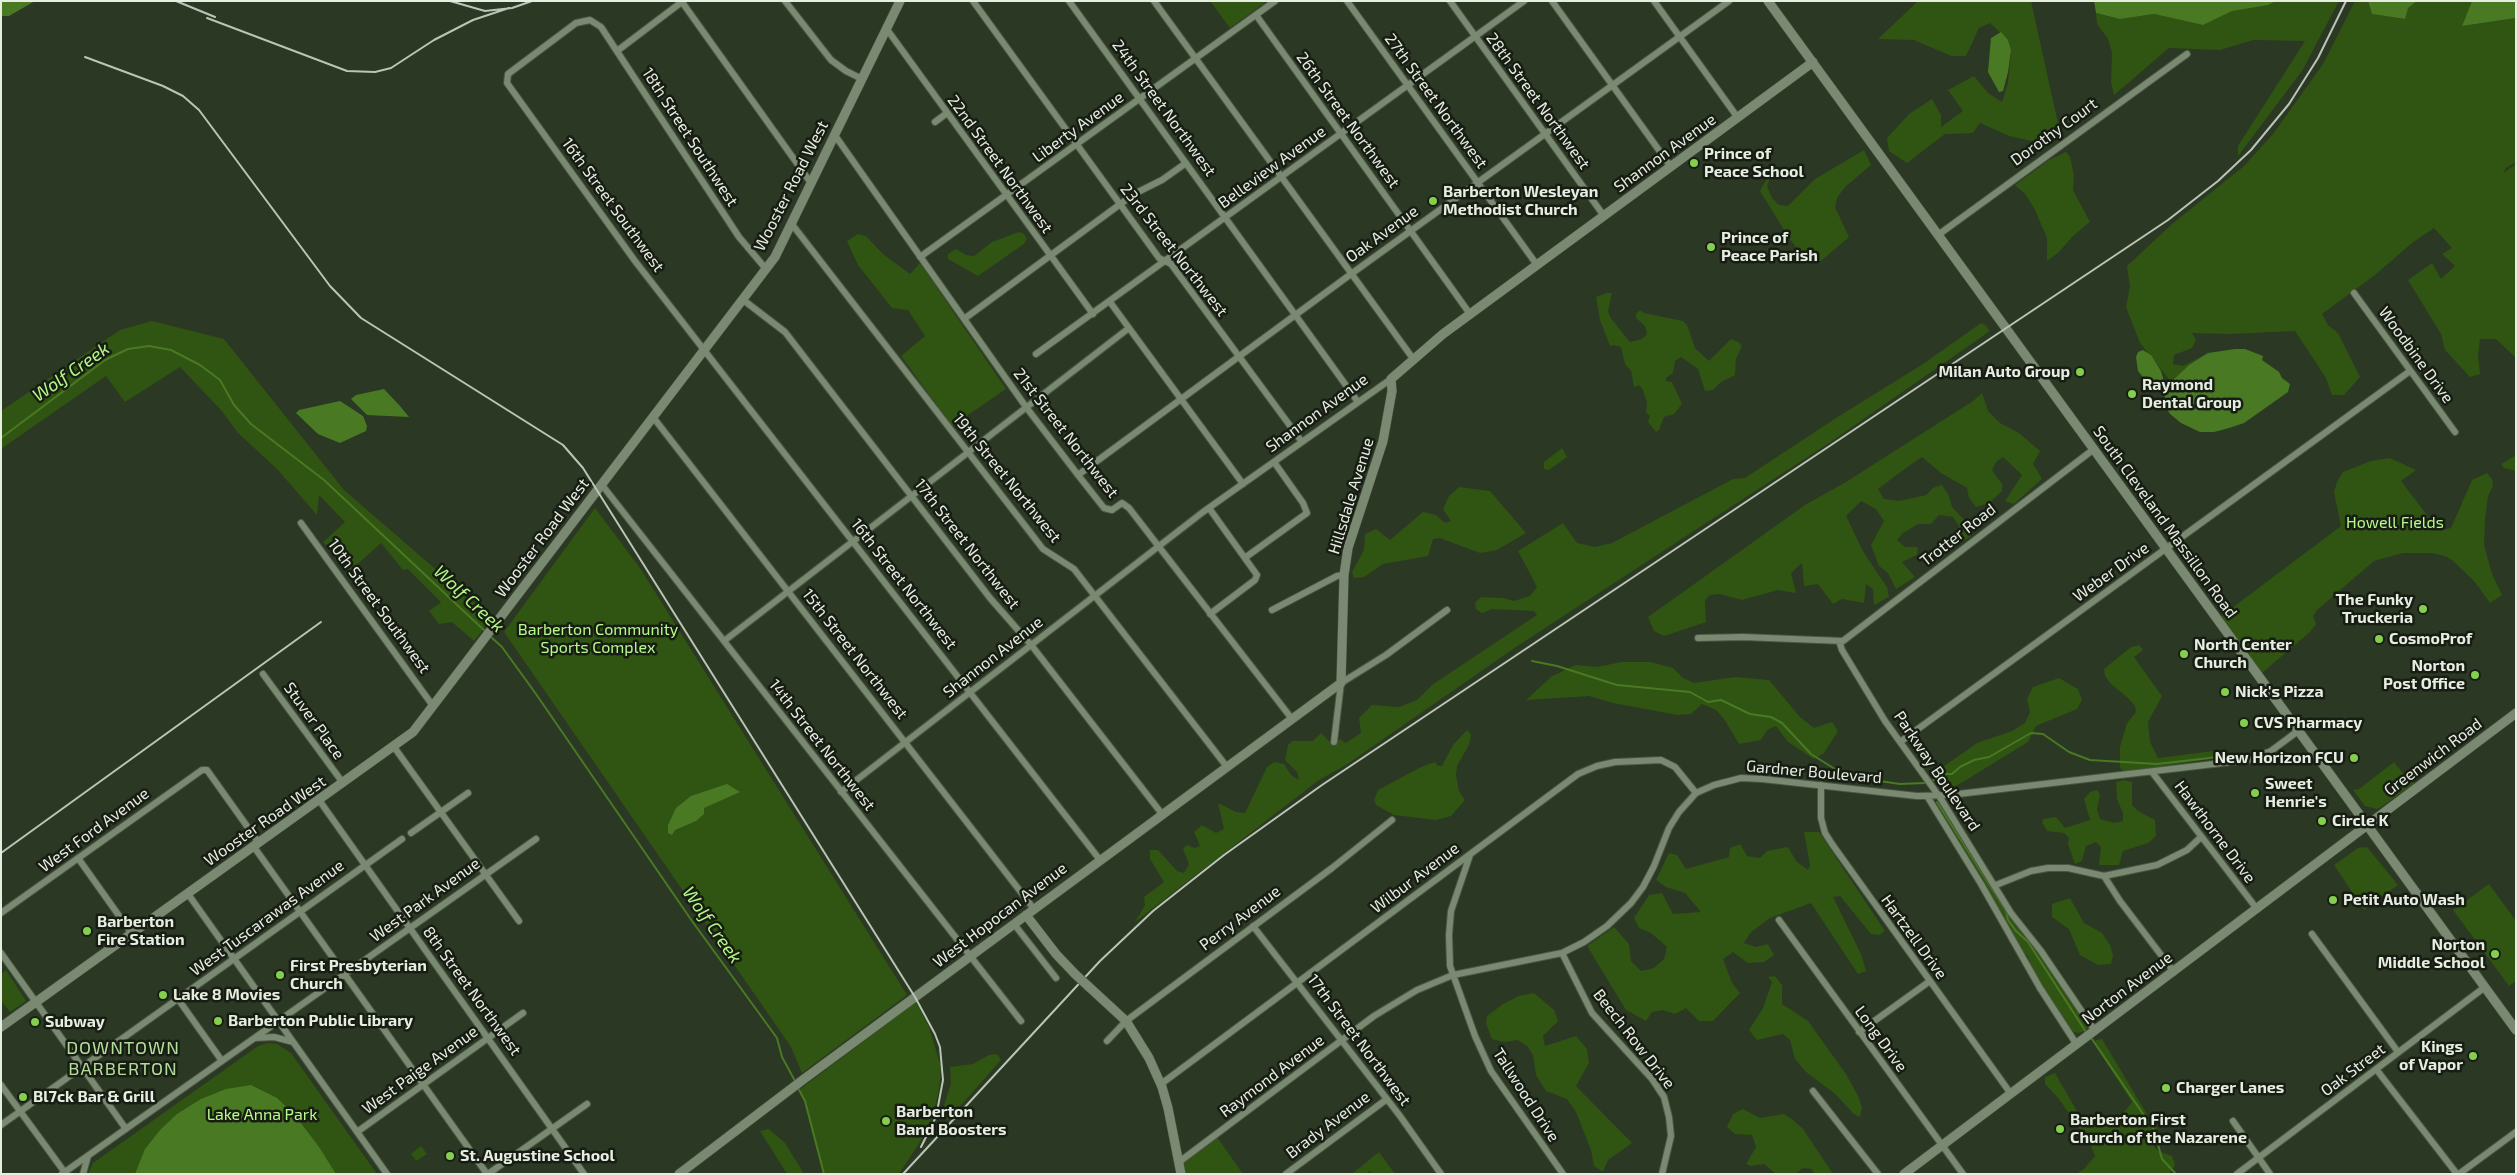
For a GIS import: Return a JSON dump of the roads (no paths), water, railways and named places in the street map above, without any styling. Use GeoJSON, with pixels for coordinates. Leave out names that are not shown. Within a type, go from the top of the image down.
{"type":"FeatureCollection","features":[{"type":"Feature","properties":{"kind":"main road","name":"Wooster Road West"},"geometry":{"type":"LineString","coordinates":[[1,1027],[413,732],[498,623],[775,257],[900,1]]}},
{"type":"Feature","properties":{"kind":"main road","name":"South Cleveland Massillon Road"},"geometry":{"type":"LineString","coordinates":[[1768,1],[2516,1030]]}},
{"type":"Feature","properties":{"kind":"main road","name":"Shannon Avenue"},"geometry":{"type":"LineString","coordinates":[[1391,378],[1443,334],[1813,62]]}},
{"type":"Feature","properties":{"kind":"main road","name":"Hillsdale Avenue"},"geometry":{"type":"LineString","coordinates":[[1341,683],[1344,575],[1348,548],[1383,441],[1392,391],[1391,378]]}},
{"type":"Feature","properties":{"kind":"main road","name":"West Hopocan Avenue"},"geometry":{"type":"LineString","coordinates":[[679,1174],[804,1079],[1341,683]]}},
{"type":"Feature","properties":{"kind":"main road","name":"Greenwich Road"},"geometry":{"type":"LineString","coordinates":[[2368,825],[2516,713]]}},
{"type":"Feature","properties":{"kind":"main road","name":"Norton Avenue"},"geometry":{"type":"LineString","coordinates":[[1904,1174],[2368,825]]}},
{"type":"Feature","properties":{"kind":"main road","name":"15th Street Northwest"},"geometry":{"type":"LineString","coordinates":[[1030,912],[1056,954],[1126,1021],[1149,1058],[1161,1084],[1181,1174]]}},
{"type":"Feature","properties":{"kind":"street"},"geometry":{"type":"LineString","coordinates":[[785,1],[831,60],[846,72],[862,78]]}},
{"type":"Feature","properties":{"kind":"street","name":"23rd Street Northwest"},"geometry":{"type":"LineString","coordinates":[[973,1],[1159,258],[1171,264],[1302,442]]}},
{"type":"Feature","properties":{"kind":"street","name":"24th Street Northwest"},"geometry":{"type":"LineString","coordinates":[[1069,1],[1358,402]]}},
{"type":"Feature","properties":{"kind":"street"},"geometry":{"type":"LineString","coordinates":[[1154,1],[1414,360]]}},
{"type":"Feature","properties":{"kind":"street","name":"Liberty Avenue"},"geometry":{"type":"LineString","coordinates":[[920,257],[1276,1]]}},
{"type":"Feature","properties":{"kind":"street","name":"27th Street Northwest"},"geometry":{"type":"LineString","coordinates":[[1347,1],[1537,265]]}},
{"type":"Feature","properties":{"kind":"street","name":"28th Street Northwest"},"geometry":{"type":"LineString","coordinates":[[1450,1],[1604,216]]}},
{"type":"Feature","properties":{"kind":"street","name":"Belleview Avenue"},"geometry":{"type":"LineString","coordinates":[[1036,354],[1166,262],[1524,1]]}},
{"type":"Feature","properties":{"kind":"street"},"geometry":{"type":"LineString","coordinates":[[1552,1],[1671,167]]}},
{"type":"Feature","properties":{"kind":"street"},"geometry":{"type":"LineString","coordinates":[[1654,1],[1738,118]]}},
{"type":"Feature","properties":{"kind":"street","name":"Oak Avenue"},"geometry":{"type":"LineString","coordinates":[[1078,475],[1180,398],[1729,1]]}},
{"type":"Feature","properties":{"kind":"street"},"geometry":{"type":"LineString","coordinates":[[617,51],[683,2],[811,183]]}},
{"type":"Feature","properties":{"kind":"street","name":"26th Street Northwest"},"geometry":{"type":"LineString","coordinates":[[1256,16],[1470,314]]}},
{"type":"Feature","properties":{"kind":"street","name":"18th Street Southwest"},"geometry":{"type":"LineString","coordinates":[[508,74],[572,25],[584,21],[592,21],[602,27],[739,237],[766,269]]}},
{"type":"Feature","properties":{"kind":"street","name":"22nd Street Northwest"},"geometry":{"type":"LineString","coordinates":[[886,28],[1093,314]]}},
{"type":"Feature","properties":{"kind":"street","name":"Dorothy Court"},"geometry":{"type":"LineString","coordinates":[[1938,235],[2187,54]]}},
{"type":"Feature","properties":{"kind":"street","name":"16th Street Southwest"},"geometry":{"type":"LineString","coordinates":[[508,74],[507,83],[636,262],[704,349]]}},
{"type":"Feature","properties":{"kind":"street"},"geometry":{"type":"LineString","coordinates":[[934,122],[947,113]]}},
{"type":"Feature","properties":{"kind":"street","name":"21st Street Northwest"},"geometry":{"type":"LineString","coordinates":[[834,134],[1026,407],[1078,475],[1104,508],[1112,510],[1124,503],[1292,718]]}},
{"type":"Feature","properties":{"kind":"street"},"geometry":{"type":"LineString","coordinates":[[964,319],[1134,194],[1162,180],[1186,163]]}},
{"type":"Feature","properties":{"kind":"street","name":"19th Street Northwest"},"geometry":{"type":"LineString","coordinates":[[791,223],[1043,549],[1071,566],[1227,767]]}},
{"type":"Feature","properties":{"kind":"street","name":"Woodbine Drive"},"geometry":{"type":"LineString","coordinates":[[2354,293],[2455,432]]}},
{"type":"Feature","properties":{"kind":"street","name":"17th Street Northwest"},"geometry":{"type":"LineString","coordinates":[[742,299],[785,332],[990,598],[1032,646],[1162,814]]}},
{"type":"Feature","properties":{"kind":"street"},"geometry":{"type":"LineString","coordinates":[[1110,302],[1243,484]]}},
{"type":"Feature","properties":{"kind":"street"},"geometry":{"type":"LineString","coordinates":[[724,640],[1130,328]]}},
{"type":"Feature","properties":{"kind":"street","name":"16th Street Northwest"},"geometry":{"type":"LineString","coordinates":[[704,349],[1100,860]]}},
{"type":"Feature","properties":{"kind":"street","name":"Weber Drive"},"geometry":{"type":"LineString","coordinates":[[1900,742],[2410,371]]}},
{"type":"Feature","properties":{"kind":"street","name":"Shannon Avenue"},"geometry":{"type":"LineString","coordinates":[[842,792],[1209,508],[1391,378]]}},
{"type":"Feature","properties":{"kind":"street","name":"15th Street Northwest"},"geometry":{"type":"LineString","coordinates":[[653,417],[905,743],[1030,912]]}},
{"type":"Feature","properties":{"kind":"street","name":"Trotter Road"},"geometry":{"type":"LineString","coordinates":[[1839,641],[1845,640],[2094,449]]}},
{"type":"Feature","properties":{"kind":"street"},"geometry":{"type":"LineString","coordinates":[[1246,557],[1308,512],[1304,503],[1274,462]]}},
{"type":"Feature","properties":{"kind":"street","name":"14th Street Northwest"},"geometry":{"type":"LineString","coordinates":[[602,485],[969,957],[1021,1021]]}},
{"type":"Feature","properties":{"kind":"street"},"geometry":{"type":"LineString","coordinates":[[1209,508],[1246,557],[1257,575],[1256,580],[1210,614]]}},
{"type":"Feature","properties":{"kind":"street","name":"10th Street Southwest"},"geometry":{"type":"LineString","coordinates":[[302,523],[433,706]]}},
{"type":"Feature","properties":{"kind":"street"},"geometry":{"type":"LineString","coordinates":[[1272,610],[1337,576],[1344,575]]}},
{"type":"Feature","properties":{"kind":"street"},"geometry":{"type":"LineString","coordinates":[[1341,683],[1386,655],[1447,610]]}},
{"type":"Feature","properties":{"kind":"street"},"geometry":{"type":"LineString","coordinates":[[1698,638],[1742,637],[1839,641]]}},
{"type":"Feature","properties":{"kind":"street","name":"Parkway Boulevard"},"geometry":{"type":"LineString","coordinates":[[1839,641],[1842,650],[1900,742],[1939,796],[1996,885],[2019,925],[2041,951],[2095,1031]]}},
{"type":"Feature","properties":{"kind":"street","name":"Stuver Place"},"geometry":{"type":"LineString","coordinates":[[263,674],[343,783]]}},
{"type":"Feature","properties":{"kind":"street","name":"Hillsdale Avenue"},"geometry":{"type":"LineString","coordinates":[[1334,742],[1341,683]]}},
{"type":"Feature","properties":{"kind":"street","name":"Gardner Boulevard"},"geometry":{"type":"LineString","coordinates":[[1381,1012],[1417,990],[1453,975],[1562,953],[1584,942],[1607,926],[1631,903],[1654,866],[1673,820],[1696,793],[1714,784],[1740,778],[1939,796],[2253,759],[2274,749],[2298,731]]}},
{"type":"Feature","properties":{"kind":"street"},"geometry":{"type":"LineString","coordinates":[[394,747],[519,921]]}},
{"type":"Feature","properties":{"kind":"street","name":"Wilbur Avenue"},"geometry":{"type":"LineString","coordinates":[[1161,1084],[1565,783],[1597,766],[1640,760],[1661,760],[1675,767],[1696,793]]}},
{"type":"Feature","properties":{"kind":"street","name":"West Ford Avenue"},"geometry":{"type":"LineString","coordinates":[[1,913],[202,770],[207,770],[256,845]]}},
{"type":"Feature","properties":{"kind":"street","name":"Hawthorne Drive"},"geometry":{"type":"LineString","coordinates":[[2152,772],[2257,909]]}},
{"type":"Feature","properties":{"kind":"street","name":"Hartzell Drive"},"geometry":{"type":"LineString","coordinates":[[1821,785],[1820,808],[1825,833],[2012,1094]]}},
{"type":"Feature","properties":{"kind":"street"},"geometry":{"type":"LineString","coordinates":[[411,833],[468,793]]}},
{"type":"Feature","properties":{"kind":"street","name":"Parkway Boulevard"},"geometry":{"type":"LineString","coordinates":[[1927,796],[1981,884],[2048,1001],[2077,1044]]}},
{"type":"Feature","properties":{"kind":"street","name":"8th Street Northwest"},"geometry":{"type":"LineString","coordinates":[[319,800],[584,1174]]}},
{"type":"Feature","properties":{"kind":"street","name":"Perry Avenue"},"geometry":{"type":"LineString","coordinates":[[1107,1040],[1126,1021],[1332,868],[1392,820]]}},
{"type":"Feature","properties":{"kind":"street"},"geometry":{"type":"LineString","coordinates":[[1996,885],[2031,871],[2048,868],[2068,868],[2104,876],[2157,865],[2187,850],[2202,837]]}},
{"type":"Feature","properties":{"kind":"street","name":"West Tuscarawas Avenue"},"geometry":{"type":"LineString","coordinates":[[1,1125],[402,839]]}},
{"type":"Feature","properties":{"kind":"street","name":"West Park Avenue"},"geometry":{"type":"LineString","coordinates":[[64,1173],[536,839]]}},
{"type":"Feature","properties":{"kind":"street"},"geometry":{"type":"LineString","coordinates":[[256,845],[300,912],[487,1174],[587,1104]]}},
{"type":"Feature","properties":{"kind":"street","name":"Tallwood Drive"},"geometry":{"type":"LineString","coordinates":[[1470,855],[1454,899],[1450,923],[1449,958],[1453,975],[1474,1036],[1492,1071],[1563,1174]]}},
{"type":"Feature","properties":{"kind":"street"},"geometry":{"type":"LineString","coordinates":[[78,858],[132,934]]}},
{"type":"Feature","properties":{"kind":"street"},"geometry":{"type":"LineString","coordinates":[[2104,876],[2120,901],[2174,972]]}},
{"type":"Feature","properties":{"kind":"street"},"geometry":{"type":"LineString","coordinates":[[188,894],[387,1174]]}},
{"type":"Feature","properties":{"kind":"street","name":"Long Drive"},"geometry":{"type":"LineString","coordinates":[[1779,920],[1963,1174]]}},
{"type":"Feature","properties":{"kind":"street"},"geometry":{"type":"LineString","coordinates":[[1014,924],[1056,978]]}},
{"type":"Feature","properties":{"kind":"street","name":"17th Street Northwest"},"geometry":{"type":"LineString","coordinates":[[1253,926],[1387,1099],[1441,1174]]}},
{"type":"Feature","properties":{"kind":"street"},"geometry":{"type":"LineString","coordinates":[[2312,934],[2398,1052]]}},
{"type":"Feature","properties":{"kind":"street"},"geometry":{"type":"LineString","coordinates":[[1,953],[126,1129]]}},
{"type":"Feature","properties":{"kind":"street","name":"Beech Row Drive"},"geometry":{"type":"LineString","coordinates":[[1562,953],[1592,1013],[1652,1079],[1664,1097],[1670,1117],[1671,1136],[1662,1174]]}},
{"type":"Feature","properties":{"kind":"street"},"geometry":{"type":"LineString","coordinates":[[1860,1032],[1930,981]]}},
{"type":"Feature","properties":{"kind":"street","name":"Oak Street"},"geometry":{"type":"LineString","coordinates":[[2237,1174],[2485,987]]}},
{"type":"Feature","properties":{"kind":"street"},"geometry":{"type":"LineString","coordinates":[[178,999],[222,1061]]}},
{"type":"Feature","properties":{"kind":"street","name":"Raymond Avenue"},"geometry":{"type":"LineString","coordinates":[[1179,1162],[1381,1012]]}},
{"type":"Feature","properties":{"kind":"street","name":"West Paige Avenue"},"geometry":{"type":"LineString","coordinates":[[357,1132],[523,1014]]}},
{"type":"Feature","properties":{"kind":"street"},"geometry":{"type":"LineString","coordinates":[[254,1038],[274,1037],[293,1042]]}},
{"type":"Feature","properties":{"kind":"street"},"geometry":{"type":"LineString","coordinates":[[2376,1069],[2458,1174],[2516,1132]]}},
{"type":"Feature","properties":{"kind":"street"},"geometry":{"type":"LineString","coordinates":[[1,1084],[64,1173]]}},
{"type":"Feature","properties":{"kind":"street"},"geometry":{"type":"LineString","coordinates":[[1813,1091],[1878,1174]]}},
{"type":"Feature","properties":{"kind":"street","name":"Brady Avenue"},"geometry":{"type":"LineString","coordinates":[[1286,1174],[1387,1099]]}},
{"type":"Feature","properties":{"kind":"street"},"geometry":{"type":"LineString","coordinates":[[2233,1121],[2270,1174]]}},
{"type":"Feature","properties":{"kind":"street"},"geometry":{"type":"LineString","coordinates":[[83,1174],[89,1155]]}},
{"type":"Feature","properties":{"kind":"waterway","name":"Wolf Creek"},"geometry":{"type":"LineString","coordinates":[[1,438],[105,360],[128,349],[149,346],[171,350],[200,365],[220,380],[234,405],[251,424],[324,480],[486,632]]}},
{"type":"Feature","properties":{"kind":"waterway","name":"Wolf Creek"},"geometry":{"type":"LineString","coordinates":[[491,637],[502,647],[536,694],[692,921],[777,1038],[782,1057],[795,1081]]}},
{"type":"Feature","properties":{"kind":"waterway"},"geometry":{"type":"LineString","coordinates":[[1532,661],[1557,666],[1617,685],[1690,692],[1708,702],[1721,700],[1750,714],[1771,717],[1782,723],[1811,754],[1846,776],[1900,784],[1925,783]]}},
{"type":"Feature","properties":{"kind":"waterway"},"geometry":{"type":"LineString","coordinates":[[1931,781],[1946,774],[1952,774],[1960,767],[1974,760],[1989,757],[2031,733],[2043,734],[2069,752],[2090,760],[2157,764],[2218,757]]}},
{"type":"Feature","properties":{"kind":"waterway"},"geometry":{"type":"LineString","coordinates":[[1937,802],[2006,911],[2008,920],[2028,942],[2086,1032]]}},
{"type":"Feature","properties":{"kind":"waterway"},"geometry":{"type":"LineString","coordinates":[[2092,1039],[2154,1130],[2162,1159],[2176,1174]]}},
{"type":"Feature","properties":{"kind":"waterway","name":"Wolf Creek"},"geometry":{"type":"LineString","coordinates":[[798,1088],[805,1101],[824,1174]]}},
{"type":"Feature","properties":{"kind":"railway"},"geometry":{"type":"LineString","coordinates":[[176,1],[215,17]]}},
{"type":"Feature","properties":{"kind":"railway"},"geometry":{"type":"LineString","coordinates":[[450,1],[485,11],[512,8],[532,1]]}},
{"type":"Feature","properties":{"kind":"railway"},"geometry":{"type":"LineString","coordinates":[[903,1174],[1100,961],[1153,911],[1224,855],[1322,785],[2168,220],[2218,181],[2251,150],[2289,104],[2318,58],[2346,1]]}},
{"type":"Feature","properties":{"kind":"railway"},"geometry":{"type":"LineString","coordinates":[[207,18],[347,71],[375,72],[391,68],[434,40],[473,20],[509,8]]}},
{"type":"Feature","properties":{"kind":"railway"},"geometry":{"type":"LineString","coordinates":[[85,57],[163,86],[183,96],[199,110],[330,286],[361,318],[563,445],[583,468],[915,997],[935,1034],[940,1047],[943,1080],[936,1117],[921,1147]]}},
{"type":"Feature","properties":{"kind":"railway"},"geometry":{"type":"LineString","coordinates":[[1,853],[321,622]]}},
{"type":"Feature","properties":{"kind":"place","name":"Prince of Peace School"},"geometry":{"type":"Point","coordinates":[1694,163]}},
{"type":"Feature","properties":{"kind":"place","name":"Barberton Wesleyan Methodist Church"},"geometry":{"type":"Point","coordinates":[1433,201]}},
{"type":"Feature","properties":{"kind":"place","name":"Prince of Peace Parish"},"geometry":{"type":"Point","coordinates":[1711,247]}},
{"type":"Feature","properties":{"kind":"place","name":"Milan Auto Group"},"geometry":{"type":"Point","coordinates":[2080,372]}},
{"type":"Feature","properties":{"kind":"place","name":"Raymond Dental Group"},"geometry":{"type":"Point","coordinates":[2132,394]}},
{"type":"Feature","properties":{"kind":"place","name":"The Funky Truckeria"},"geometry":{"type":"Point","coordinates":[2423,609]}},
{"type":"Feature","properties":{"kind":"place","name":"CosmoProf"},"geometry":{"type":"Point","coordinates":[2379,639]}},
{"type":"Feature","properties":{"kind":"place","name":"North Center Church"},"geometry":{"type":"Point","coordinates":[2184,654]}},
{"type":"Feature","properties":{"kind":"place","name":"Norton Post Office"},"geometry":{"type":"Point","coordinates":[2475,675]}},
{"type":"Feature","properties":{"kind":"place","name":"Nick's Pizza"},"geometry":{"type":"Point","coordinates":[2225,692]}},
{"type":"Feature","properties":{"kind":"place","name":"CVS Pharmacy"},"geometry":{"type":"Point","coordinates":[2244,723]}},
{"type":"Feature","properties":{"kind":"place","name":"New Horizon FCU"},"geometry":{"type":"Point","coordinates":[2354,758]}},
{"type":"Feature","properties":{"kind":"place","name":"Sweet Henrie's"},"geometry":{"type":"Point","coordinates":[2255,793]}},
{"type":"Feature","properties":{"kind":"place","name":"Circle K"},"geometry":{"type":"Point","coordinates":[2322,821]}},
{"type":"Feature","properties":{"kind":"place","name":"Petit Auto Wash"},"geometry":{"type":"Point","coordinates":[2333,900]}},
{"type":"Feature","properties":{"kind":"place","name":"Barberton Fire Station"},"geometry":{"type":"Point","coordinates":[87,931]}},
{"type":"Feature","properties":{"kind":"place","name":"Norton Middle School"},"geometry":{"type":"Point","coordinates":[2495,954]}},
{"type":"Feature","properties":{"kind":"place","name":"First Presbyterian Church"},"geometry":{"type":"Point","coordinates":[280,975]}},
{"type":"Feature","properties":{"kind":"place","name":"Lake 8 Movies"},"geometry":{"type":"Point","coordinates":[163,995]}},
{"type":"Feature","properties":{"kind":"place","name":"Barberton Public Library"},"geometry":{"type":"Point","coordinates":[218,1021]}},
{"type":"Feature","properties":{"kind":"place","name":"Subway"},"geometry":{"type":"Point","coordinates":[35,1022]}},
{"type":"Feature","properties":{"kind":"place","name":"Kings of Vapor"},"geometry":{"type":"Point","coordinates":[2473,1056]}},
{"type":"Feature","properties":{"kind":"place","name":"Charger Lanes"},"geometry":{"type":"Point","coordinates":[2166,1088]}},
{"type":"Feature","properties":{"kind":"place","name":"Bl7ck Bar & Grill"},"geometry":{"type":"Point","coordinates":[23,1097]}},
{"type":"Feature","properties":{"kind":"place","name":"Barberton Band Boosters"},"geometry":{"type":"Point","coordinates":[886,1121]}},
{"type":"Feature","properties":{"kind":"place","name":"Barberton First Church of the Nazarene"},"geometry":{"type":"Point","coordinates":[2060,1129]}},
{"type":"Feature","properties":{"kind":"place","name":"St. Augustine School"},"geometry":{"type":"Point","coordinates":[450,1156]}},
{"type":"Feature","properties":{"kind":"district","name":"DOWNTOWN BARBERTON"},"geometry":{"type":"Point","coordinates":[123,1058]}},
{"type":"Feature","properties":{"kind":"park label","name":"Howell Fields"},"geometry":{"type":"Point","coordinates":[2395,523]}},
{"type":"Feature","properties":{"kind":"park label","name":"Barberton Community Sports Complex"},"geometry":{"type":"Point","coordinates":[598,639]}},
{"type":"Feature","properties":{"kind":"park label","name":"Lake Anna Park"},"geometry":{"type":"Point","coordinates":[262,1115]}}]}
